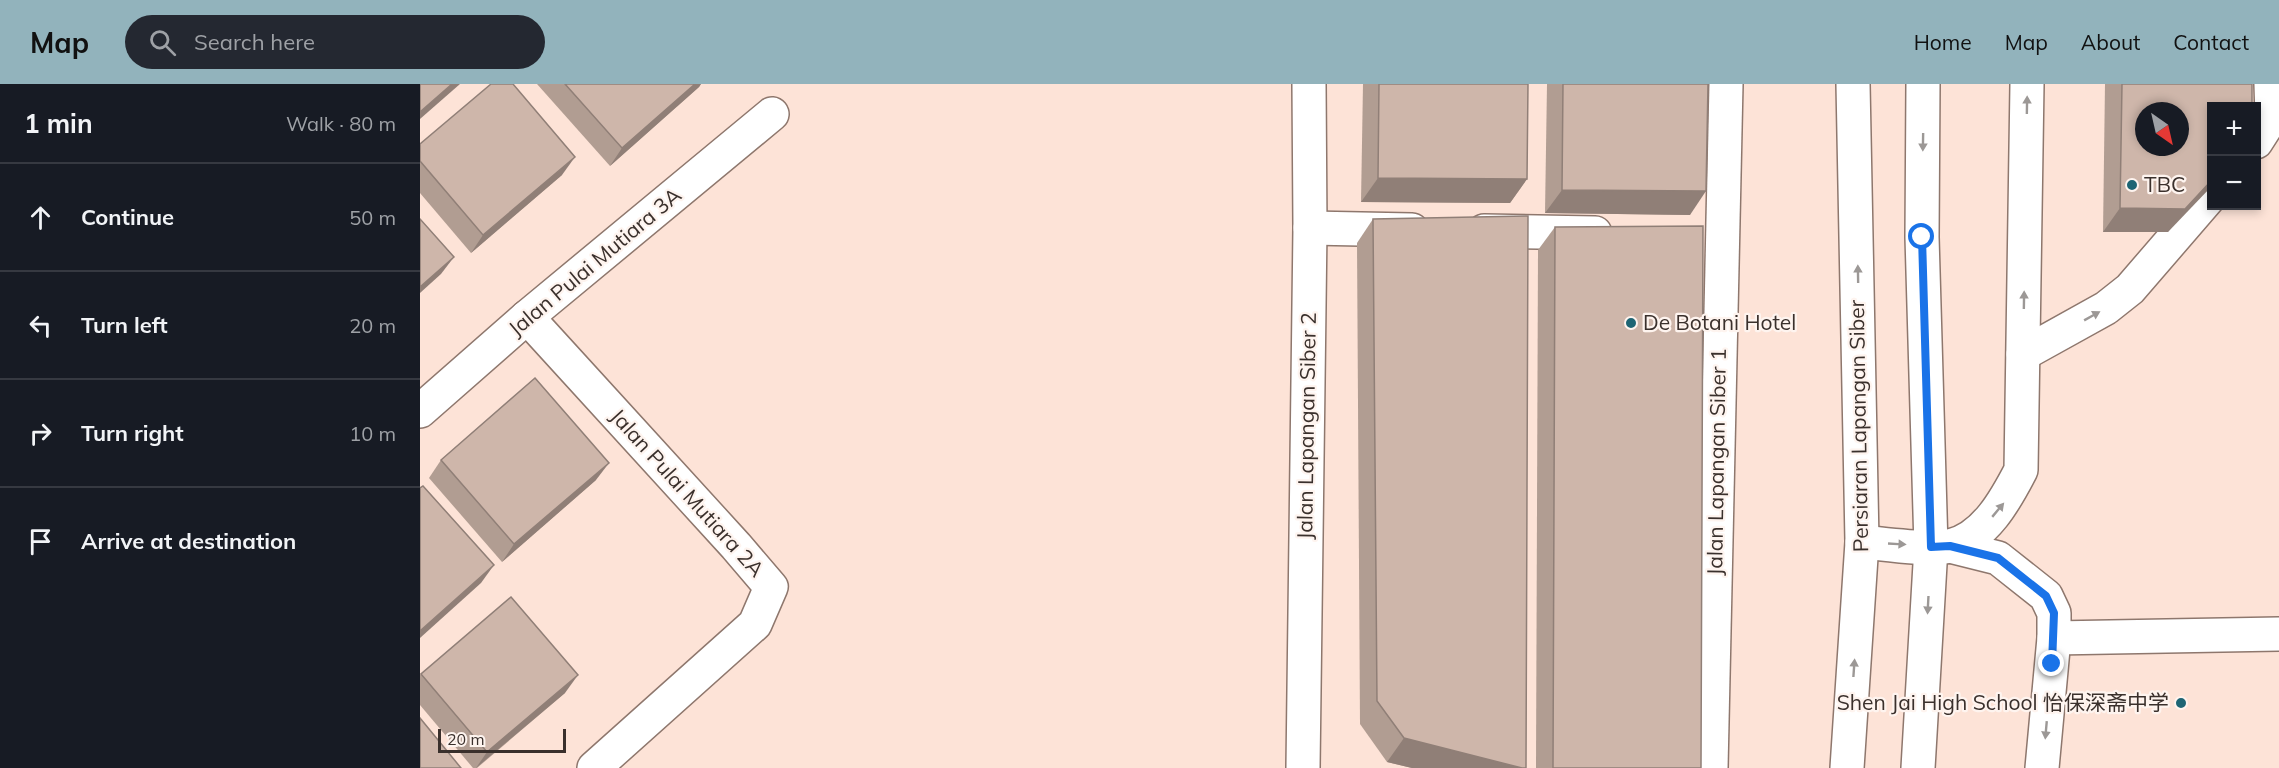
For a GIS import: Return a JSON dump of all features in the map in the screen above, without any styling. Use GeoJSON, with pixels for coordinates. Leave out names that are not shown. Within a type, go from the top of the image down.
{"type":"FeatureCollection","features":[{"type":"Feature","properties":{"kind":"street","name":"Jalan Lapangan Siber 2"},"geometry":{"type":"LineString","coordinates":[[1303,768],[1310,228],[1309,84]]}},
{"type":"Feature","properties":{"kind":"street","name":"Jalan Lapangan Siber 1"},"geometry":{"type":"LineString","coordinates":[[1711,768],[1711,235],[1726,84]]}},
{"type":"Feature","properties":{"kind":"street","name":"Persiaran Lapangan Siber"},"geometry":{"type":"LineString","coordinates":[[1847,768],[1862,542],[1853,84]]}},
{"type":"Feature","properties":{"kind":"street"},"geometry":{"type":"LineString","coordinates":[[1918,768],[1941,546],[1922,237],[1923,84]]}},
{"type":"Feature","properties":{"kind":"street"},"geometry":{"type":"LineString","coordinates":[[1941,546],[1968,538],[1987,523],[2006,500],[2021,470],[2027,84]]}},
{"type":"Feature","properties":{"kind":"street"},"geometry":{"type":"LineString","coordinates":[[2261,134],[2271,117],[2271,84]]}},
{"type":"Feature","properties":{"kind":"street","name":"Jalan Pulai Mutiara 3A"},"geometry":{"type":"LineString","coordinates":[[420,411],[527,317],[772,114]]}},
{"type":"Feature","properties":{"kind":"street"},"geometry":{"type":"LineString","coordinates":[[2023,354],[2106,308],[2130,289],[2207,199]]}},
{"type":"Feature","properties":{"kind":"street"},"geometry":{"type":"LineString","coordinates":[[1310,228],[1628,234]]}},
{"type":"Feature","properties":{"kind":"street","name":"Jalan Pulai Mutiara 2A"},"geometry":{"type":"LineString","coordinates":[[527,317],[771,587],[755,624],[594,768]]}},
{"type":"Feature","properties":{"kind":"street"},"geometry":{"type":"LineString","coordinates":[[1862,542],[1941,546],[1998,558],[2046,596],[2054,613],[2054,638],[2042,768]]}},
{"type":"Feature","properties":{"kind":"street"},"geometry":{"type":"LineString","coordinates":[[2054,638],[2279,634]]}},
{"type":"Feature","properties":{"kind":"building"},"geometry":{"type":"Polygon","coordinates":[[[420,84],[452,84],[420,112],[420,84]]]}},
{"type":"Feature","properties":{"kind":"building"},"geometry":{"type":"Polygon","coordinates":[[[491,84],[513,84],[575,157],[483,235],[420,161],[420,144],[491,84]]]}},
{"type":"Feature","properties":{"kind":"building"},"geometry":{"type":"Polygon","coordinates":[[[565,84],[695,84],[622,148],[565,84]]]}},
{"type":"Feature","properties":{"kind":"building"},"geometry":{"type":"Polygon","coordinates":[[[1379,84],[1528,84],[1527,179],[1378,178],[1379,84]]]}},
{"type":"Feature","properties":{"kind":"building"},"geometry":{"type":"Polygon","coordinates":[[[1563,84],[1708,84],[1706,191],[1562,190],[1563,84]]]}},
{"type":"Feature","properties":{"kind":"building"},"geometry":{"type":"Polygon","coordinates":[[[2122,84],[2252,84],[2252,102],[2207,102],[2207,185],[2185,209],[2120,208],[2122,84]]]}},
{"type":"Feature","properties":{"kind":"building"},"geometry":{"type":"Polygon","coordinates":[[[1528,216],[1526,768],[1522,768],[1404,738],[1377,701],[1373,219],[1528,216]]]}},
{"type":"Feature","properties":{"kind":"building"},"geometry":{"type":"Polygon","coordinates":[[[420,219],[454,257],[420,287],[420,219]]]}},
{"type":"Feature","properties":{"kind":"building"},"geometry":{"type":"Polygon","coordinates":[[[1703,226],[1701,768],[1553,768],[1555,227],[1703,226]]]}},
{"type":"Feature","properties":{"kind":"building"},"geometry":{"type":"Polygon","coordinates":[[[535,378],[609,463],[514,544],[441,460],[535,378]]]}},
{"type":"Feature","properties":{"kind":"building"},"geometry":{"type":"Polygon","coordinates":[[[423,486],[494,565],[420,631],[420,488],[423,486]]]}},
{"type":"Feature","properties":{"kind":"building"},"geometry":{"type":"Polygon","coordinates":[[[511,597],[578,675],[487,752],[421,674],[511,597]]]}},
{"type":"Feature","properties":{"kind":"building"},"geometry":{"type":"Polygon","coordinates":[[[420,718],[461,768],[420,768],[420,718]]]}},
{"type":"Feature","properties":{"kind":"place","name":"TBC"},"geometry":{"type":"Point","coordinates":[2132,185]}},
{"type":"Feature","properties":{"kind":"place","name":"De Botani Hotel"},"geometry":{"type":"Point","coordinates":[1631,323]}},
{"type":"Feature","properties":{"kind":"place","name":"Shen Jai High School 怡保深斋中学"},"geometry":{"type":"Point","coordinates":[2181,703]}},
{"type":"Feature","properties":{"kind":"route"},"geometry":{"type":"LineString","coordinates":[[1922,237],[1931,547],[1950,546],[1998,558],[2046,596],[2054,613],[2052,664]]}}]}
